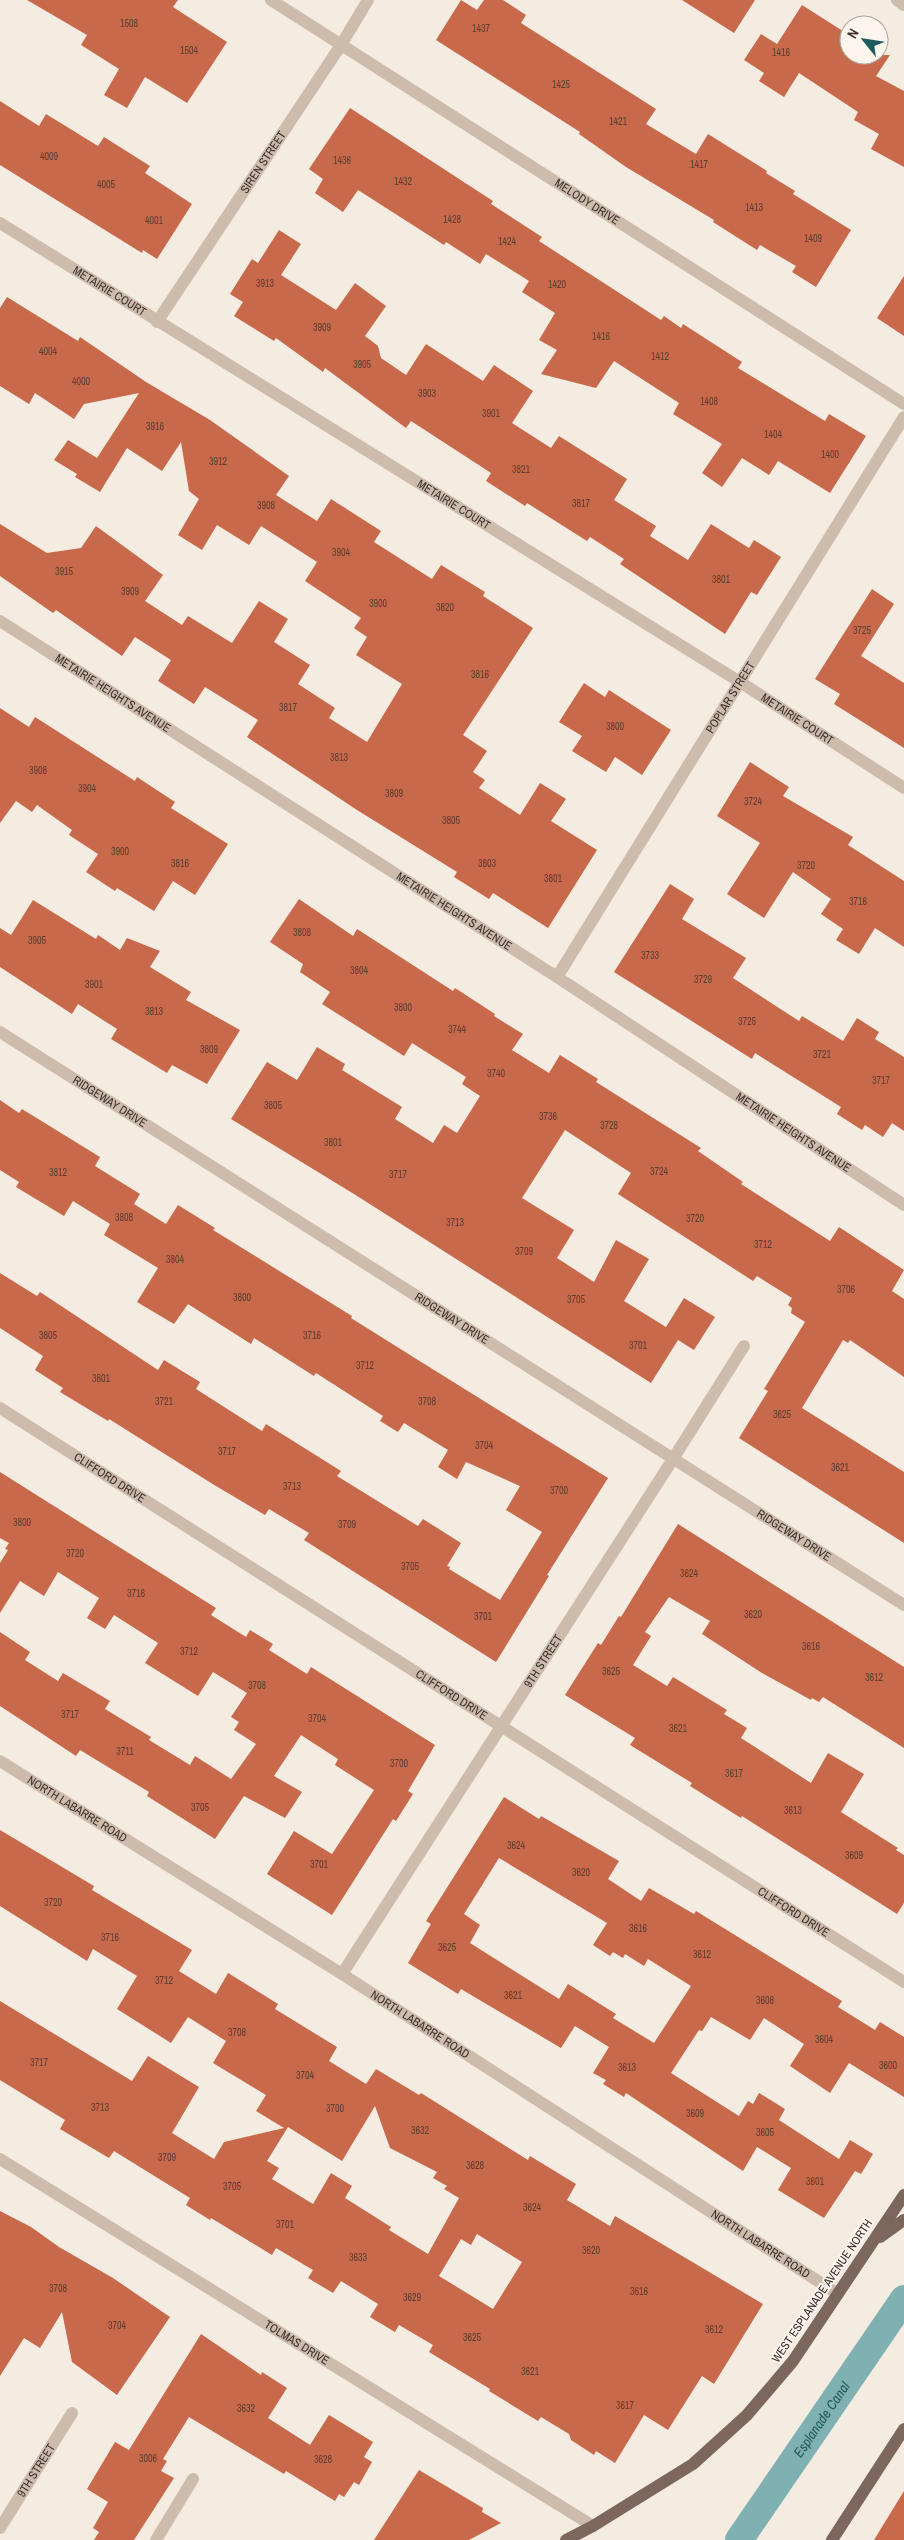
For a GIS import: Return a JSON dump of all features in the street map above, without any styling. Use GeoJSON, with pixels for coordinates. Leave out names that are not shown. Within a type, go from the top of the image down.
{"type":"FeatureCollection","features":[{"type":"Feature","properties":{"kind":"main road","name":"WEST ESPLANADE AVENUE NORTH"},"geometry":{"type":"LineString","coordinates":[[566,2540],[593,2526],[693,2464],[747,2415],[794,2361],[904,2195]]}},
{"type":"Feature","properties":{"kind":"main road"},"geometry":{"type":"LineString","coordinates":[[872,2243],[904,2220]]}},
{"type":"Feature","properties":{"kind":"main road"},"geometry":{"type":"LineString","coordinates":[[832,2540],[904,2429]]}},
{"type":"Feature","properties":{"kind":"street","name":"MELODY DRIVE"},"geometry":{"type":"LineString","coordinates":[[271,0],[904,404]]}},
{"type":"Feature","properties":{"kind":"street","name":"SIREN STREET"},"geometry":{"type":"LineString","coordinates":[[157,322],[341,44],[368,0]]}},
{"type":"Feature","properties":{"kind":"street"},"geometry":{"type":"LineString","coordinates":[[897,0],[904,4]]}},
{"type":"Feature","properties":{"kind":"street","name":"METAIRIE COURT"},"geometry":{"type":"LineString","coordinates":[[0,223],[740,682],[904,788]]}},
{"type":"Feature","properties":{"kind":"street","name":"POPLAR STREET"},"geometry":{"type":"LineString","coordinates":[[557,977],[904,417]]}},
{"type":"Feature","properties":{"kind":"street","name":"METAIRIE HEIGHTS AVENUE"},"geometry":{"type":"LineString","coordinates":[[0,621],[557,977],[904,1205]]}},
{"type":"Feature","properties":{"kind":"street","name":"RIDGEWAY DRIVE"},"geometry":{"type":"LineString","coordinates":[[0,1032],[904,1605]]}},
{"type":"Feature","properties":{"kind":"street","name":"9TH STREET"},"geometry":{"type":"LineString","coordinates":[[342,1974],[744,1346]]}},
{"type":"Feature","properties":{"kind":"street","name":"CLIFFORD DRIVE"},"geometry":{"type":"LineString","coordinates":[[0,1408],[501,1728],[904,1982]]}},
{"type":"Feature","properties":{"kind":"street","name":"NORTH LABARRE ROAD"},"geometry":{"type":"LineString","coordinates":[[0,1761],[342,1974],[838,2294]]}},
{"type":"Feature","properties":{"kind":"street","name":"TOLMAS DRIVE"},"geometry":{"type":"LineString","coordinates":[[0,2159],[593,2526]]}},
{"type":"Feature","properties":{"kind":"street","name":"9TH STREET"},"geometry":{"type":"LineString","coordinates":[[0,2528],[72,2413]]}},
{"type":"Feature","properties":{"kind":"street"},"geometry":{"type":"LineString","coordinates":[[156,2540],[193,2479]]}},
{"type":"Feature","properties":{"kind":"building"},"geometry":{"type":"Polygon","coordinates":[[[27,0],[178,0],[173,7],[227,42],[187,103],[145,77],[127,108],[104,95],[119,69],[81,45],[87,35],[27,0]]]}},
{"type":"Feature","properties":{"kind":"building"},"geometry":{"type":"Polygon","coordinates":[[[461,0],[477,10],[484,0],[503,0],[526,15],[521,23],[656,109],[646,124],[696,154],[708,134],[767,171],[766,173],[795,191],[793,194],[851,230],[816,287],[792,272],[796,266],[760,245],[757,250],[713,222],[714,220],[626,167],[579,134],[580,132],[436,40],[461,0]]]}},
{"type":"Feature","properties":{"kind":"building"},"geometry":{"type":"Polygon","coordinates":[[[682,0],[755,0],[734,33],[682,0]]]}},
{"type":"Feature","properties":{"kind":"building"},"geometry":{"type":"Polygon","coordinates":[[[802,5],[839,29],[839,65],[883,65],[876,76],[904,91],[904,167],[871,149],[879,134],[854,120],[858,112],[799,73],[784,97],[759,81],[764,73],[744,60],[761,34],[777,44],[802,5]]]}},
{"type":"Feature","properties":{"kind":"building"},"geometry":{"type":"Polygon","coordinates":[[[0,101],[39,126],[46,114],[98,146],[104,137],[150,166],[145,173],[192,204],[157,259],[143,250],[142,253],[0,165],[0,101]]]}},
{"type":"Feature","properties":{"kind":"building"},"geometry":{"type":"Polygon","coordinates":[[[350,108],[493,201],[491,204],[542,237],[539,241],[661,320],[664,316],[681,328],[683,324],[742,362],[738,368],[825,421],[829,414],[866,436],[830,493],[778,461],[769,475],[742,458],[722,487],[702,473],[722,444],[673,414],[679,403],[614,361],[596,388],[541,374],[557,350],[539,340],[555,313],[522,292],[529,281],[486,254],[480,264],[446,242],[444,245],[358,190],[343,212],[315,193],[323,179],[309,169],[350,108]]]}},
{"type":"Feature","properties":{"kind":"building"},"geometry":{"type":"Polygon","coordinates":[[[279,230],[301,244],[281,275],[336,310],[355,283],[386,306],[365,336],[378,346],[381,358],[406,375],[426,344],[483,381],[494,365],[533,391],[512,423],[551,448],[559,436],[627,479],[614,500],[656,526],[650,536],[688,560],[711,524],[749,548],[754,540],[781,557],[757,595],[751,592],[725,634],[620,564],[624,559],[590,537],[587,541],[527,503],[525,506],[486,481],[491,473],[411,421],[406,428],[325,368],[323,372],[276,338],[274,341],[234,316],[243,302],[230,294],[252,259],[258,263],[279,230]]]}},
{"type":"Feature","properties":{"kind":"building"},"geometry":{"type":"Polygon","coordinates":[[[904,276],[904,336],[877,318],[904,276]]]}},
{"type":"Feature","properties":{"kind":"building"},"geometry":{"type":"Polygon","coordinates":[[[7,297],[78,341],[80,337],[146,382],[210,420],[289,476],[276,495],[317,521],[331,499],[381,531],[374,542],[432,579],[441,565],[485,592],[483,596],[533,628],[463,735],[487,751],[473,772],[485,780],[479,788],[520,815],[540,783],[566,799],[551,821],[597,850],[548,928],[493,893],[489,899],[454,877],[457,872],[357,810],[247,737],[258,720],[205,687],[194,704],[158,681],[171,660],[135,637],[122,656],[56,610],[53,613],[0,576],[0,524],[47,553],[81,548],[96,526],[163,575],[145,601],[182,625],[188,616],[232,643],[259,601],[288,619],[274,642],[310,665],[298,684],[335,708],[329,718],[367,742],[402,684],[356,655],[367,637],[354,628],[361,618],[305,581],[317,562],[261,526],[249,545],[217,525],[202,550],[178,535],[199,499],[189,491],[181,442],[162,471],[127,448],[100,492],[75,477],[77,474],[54,460],[68,440],[97,458],[139,393],[84,404],[74,419],[35,393],[29,404],[0,386],[0,308],[7,297]]]}},
{"type":"Feature","properties":{"kind":"building"},"geometry":{"type":"Polygon","coordinates":[[[872,589],[894,604],[861,656],[904,683],[904,748],[834,704],[840,694],[815,679],[872,589]]]}},
{"type":"Feature","properties":{"kind":"building"},"geometry":{"type":"Polygon","coordinates":[[[584,683],[605,697],[609,690],[671,730],[642,775],[615,757],[606,772],[572,751],[582,736],[559,722],[584,683]]]}},
{"type":"Feature","properties":{"kind":"building"},"geometry":{"type":"Polygon","coordinates":[[[0,708],[29,727],[35,717],[135,781],[137,777],[175,802],[171,808],[228,844],[195,895],[173,881],[154,911],[117,888],[115,891],[86,872],[98,854],[69,835],[72,830],[37,805],[32,812],[16,801],[0,823],[0,708]]]}},
{"type":"Feature","properties":{"kind":"building"},"geometry":{"type":"Polygon","coordinates":[[[750,762],[789,787],[783,796],[853,837],[848,845],[904,881],[904,947],[875,928],[859,954],[836,940],[843,929],[821,914],[831,899],[793,872],[764,918],[727,894],[760,843],[717,816],[750,762]]]}},
{"type":"Feature","properties":{"kind":"building"},"geometry":{"type":"Polygon","coordinates":[[[670,884],[694,899],[682,919],[746,958],[733,978],[799,1021],[802,1016],[843,1041],[857,1018],[879,1032],[875,1039],[904,1057],[904,1131],[892,1123],[883,1137],[865,1125],[862,1130],[837,1114],[841,1107],[755,1053],[752,1059],[614,972],[670,884]]]}},
{"type":"Feature","properties":{"kind":"building"},"geometry":{"type":"Polygon","coordinates":[[[299,899],[353,936],[357,929],[453,991],[455,988],[495,1014],[494,1016],[523,1034],[512,1050],[549,1073],[560,1055],[598,1079],[596,1082],[701,1148],[698,1151],[743,1182],[741,1184],[830,1241],[839,1227],[904,1270],[892,1291],[904,1299],[904,1377],[850,1340],[848,1343],[843,1340],[802,1408],[904,1472],[904,1543],[739,1438],[768,1391],[764,1389],[805,1322],[791,1313],[792,1308],[788,1305],[792,1298],[757,1276],[753,1281],[618,1194],[631,1173],[565,1130],[522,1198],[574,1230],[557,1258],[594,1282],[616,1240],[649,1259],[624,1301],[666,1327],[684,1298],[715,1317],[694,1350],[678,1340],[651,1383],[354,1194],[231,1119],[267,1062],[297,1080],[317,1047],[345,1064],[342,1070],[402,1107],[395,1119],[433,1143],[444,1125],[457,1133],[480,1096],[462,1084],[466,1077],[412,1043],[404,1056],[322,1004],[330,992],[300,972],[303,964],[270,942],[299,899]]]}},
{"type":"Feature","properties":{"kind":"building"},"geometry":{"type":"Polygon","coordinates":[[[33,900],[96,939],[98,935],[120,950],[127,938],[160,951],[150,967],[191,992],[186,1000],[240,1030],[207,1084],[172,1065],[167,1073],[111,1039],[117,1029],[78,1004],[72,1014],[0,967],[0,928],[11,935],[33,900]]]}},
{"type":"Feature","properties":{"kind":"building"},"geometry":{"type":"Polygon","coordinates":[[[0,1100],[19,1113],[22,1109],[100,1157],[95,1166],[140,1194],[134,1204],[166,1224],[178,1205],[215,1228],[213,1230],[352,1316],[351,1318],[608,1478],[547,1575],[549,1576],[496,1662],[304,1540],[309,1533],[269,1509],[265,1515],[211,1483],[109,1419],[108,1421],[60,1392],[63,1388],[35,1370],[43,1356],[0,1328],[0,1273],[37,1296],[40,1292],[158,1370],[164,1360],[200,1382],[196,1389],[262,1431],[266,1424],[341,1471],[337,1476],[418,1526],[423,1519],[461,1543],[447,1566],[450,1567],[449,1569],[500,1600],[542,1532],[506,1510],[520,1486],[466,1462],[457,1479],[438,1467],[448,1450],[404,1423],[398,1432],[380,1421],[383,1416],[316,1373],[314,1376],[254,1338],[251,1344],[188,1304],[174,1324],[137,1302],[158,1268],[104,1235],[110,1224],[73,1201],[64,1216],[16,1187],[19,1182],[0,1170],[0,1100]]]}},
{"type":"Feature","properties":{"kind":"building"},"geometry":{"type":"Polygon","coordinates":[[[0,1472],[216,1608],[211,1615],[246,1637],[250,1630],[273,1644],[269,1650],[307,1674],[311,1667],[435,1745],[408,1791],[413,1794],[396,1821],[393,1819],[332,1915],[267,1874],[294,1831],[332,1854],[374,1790],[335,1765],[338,1759],[301,1735],[274,1776],[302,1792],[285,1818],[244,1796],[215,1839],[147,1796],[149,1792],[80,1750],[76,1756],[0,1706],[0,1632],[30,1652],[25,1660],[58,1681],[63,1673],[110,1701],[105,1709],[151,1737],[149,1740],[190,1765],[195,1756],[231,1779],[256,1744],[234,1730],[239,1722],[231,1717],[247,1693],[213,1672],[198,1696],[145,1663],[158,1643],[114,1615],[105,1629],[87,1618],[99,1598],[58,1572],[44,1596],[20,1581],[0,1613],[0,1563],[8,1550],[5,1549],[9,1543],[0,1538],[0,1472]]]}},
{"type":"Feature","properties":{"kind":"building"},"geometry":{"type":"Polygon","coordinates":[[[678,1524],[904,1667],[904,1748],[823,1697],[819,1702],[812,1698],[811,1700],[762,1673],[702,1634],[710,1621],[669,1597],[645,1632],[651,1636],[633,1665],[667,1686],[673,1677],[727,1710],[724,1714],[747,1728],[741,1738],[811,1783],[828,1753],[864,1774],[841,1812],[898,1848],[896,1850],[904,1855],[904,1903],[897,1914],[742,1816],[741,1818],[690,1786],[692,1783],[630,1745],[635,1738],[565,1695],[598,1643],[601,1645],[619,1616],[621,1617],[678,1524]]]}},
{"type":"Feature","properties":{"kind":"building"},"geometry":{"type":"Polygon","coordinates":[[[504,1797],[539,1819],[541,1816],[619,1861],[608,1879],[641,1901],[649,1888],[694,1914],[696,1911],[842,2001],[838,2007],[875,2030],[880,2022],[904,2037],[904,2097],[849,2063],[830,2093],[790,2066],[804,2044],[764,2018],[750,2040],[711,2017],[702,2031],[699,2030],[671,2073],[739,2116],[748,2101],[753,2104],[759,2093],[785,2109],[779,2120],[839,2159],[850,2140],[873,2154],[861,2174],[855,2171],[824,2218],[778,2190],[791,2168],[757,2147],[743,2171],[626,2093],[624,2097],[603,2084],[606,2080],[593,2073],[609,2047],[575,2026],[561,2048],[461,1989],[458,1994],[408,1963],[431,1924],[426,1921],[504,1797]],[[499,1858],[464,1914],[480,1925],[470,1943],[559,1999],[568,1984],[616,2014],[613,2018],[654,2043],[691,1986],[648,1959],[644,1966],[625,1954],[623,1958],[613,1952],[610,1956],[593,1945],[607,1923],[499,1858]]]}},
{"type":"Feature","properties":{"kind":"building"},"geometry":{"type":"Polygon","coordinates":[[[0,1830],[94,1886],[92,1890],[192,1950],[179,1971],[216,1994],[228,1973],[278,2004],[275,2009],[337,2047],[329,2061],[366,2084],[376,2069],[419,2095],[421,2093],[528,2160],[530,2156],[576,2184],[567,2200],[610,2226],[615,2216],[763,2304],[714,2384],[702,2376],[668,2430],[644,2415],[615,2463],[596,2451],[594,2455],[571,2440],[569,2434],[541,2417],[538,2421],[429,2352],[433,2345],[399,2325],[395,2332],[370,2317],[378,2304],[341,2281],[333,2293],[308,2278],[313,2270],[276,2248],[272,2255],[211,2218],[210,2220],[186,2205],[190,2198],[114,2151],[109,2158],[60,2129],[65,2120],[0,2080],[0,2001],[132,2081],[148,2056],[199,2087],[172,2133],[214,2159],[224,2142],[284,2128],[256,2111],[266,2095],[213,2063],[226,2041],[188,2017],[171,2043],[117,2009],[137,1976],[93,1949],[87,1961],[0,1906],[0,1830]],[[375,2106],[342,2161],[288,2127],[267,2161],[279,2168],[272,2179],[313,2204],[331,2173],[352,2186],[345,2198],[391,2227],[389,2230],[428,2254],[459,2198],[444,2189],[447,2186],[433,2178],[437,2172],[390,2148],[375,2106]],[[477,2234],[471,2245],[461,2239],[439,2276],[493,2309],[522,2262],[477,2234]]]}},
{"type":"Feature","properties":{"kind":"building"},"geometry":{"type":"Polygon","coordinates":[[[0,2211],[31,2227],[59,2247],[113,2278],[170,2317],[117,2395],[72,2362],[62,2312],[40,2348],[24,2338],[0,2376],[0,2211]]]}},
{"type":"Feature","properties":{"kind":"building"},"geometry":{"type":"Polygon","coordinates":[[[201,2334],[261,2375],[262,2372],[287,2388],[268,2418],[310,2445],[329,2415],[373,2442],[364,2457],[372,2462],[359,2485],[354,2482],[344,2497],[339,2494],[335,2501],[286,2471],[284,2474],[189,2417],[163,2459],[167,2461],[161,2471],[174,2478],[134,2540],[94,2540],[99,2532],[93,2528],[108,2502],[87,2489],[115,2442],[129,2450],[201,2334]]]}},
{"type":"Feature","properties":{"kind":"building"},"geometry":{"type":"Polygon","coordinates":[[[419,2470],[483,2508],[482,2512],[501,2523],[469,2540],[374,2540],[419,2470]]]}},
{"type":"Feature","properties":{"kind":"building"},"geometry":{"type":"Polygon","coordinates":[[[904,2491],[904,2540],[874,2540],[904,2491]]]}},
{"type":"Feature","properties":{"kind":"waterway","name":"Esplanade Canal"},"geometry":{"type":"LineString","coordinates":[[739,2540],[904,2299]]}}]}
